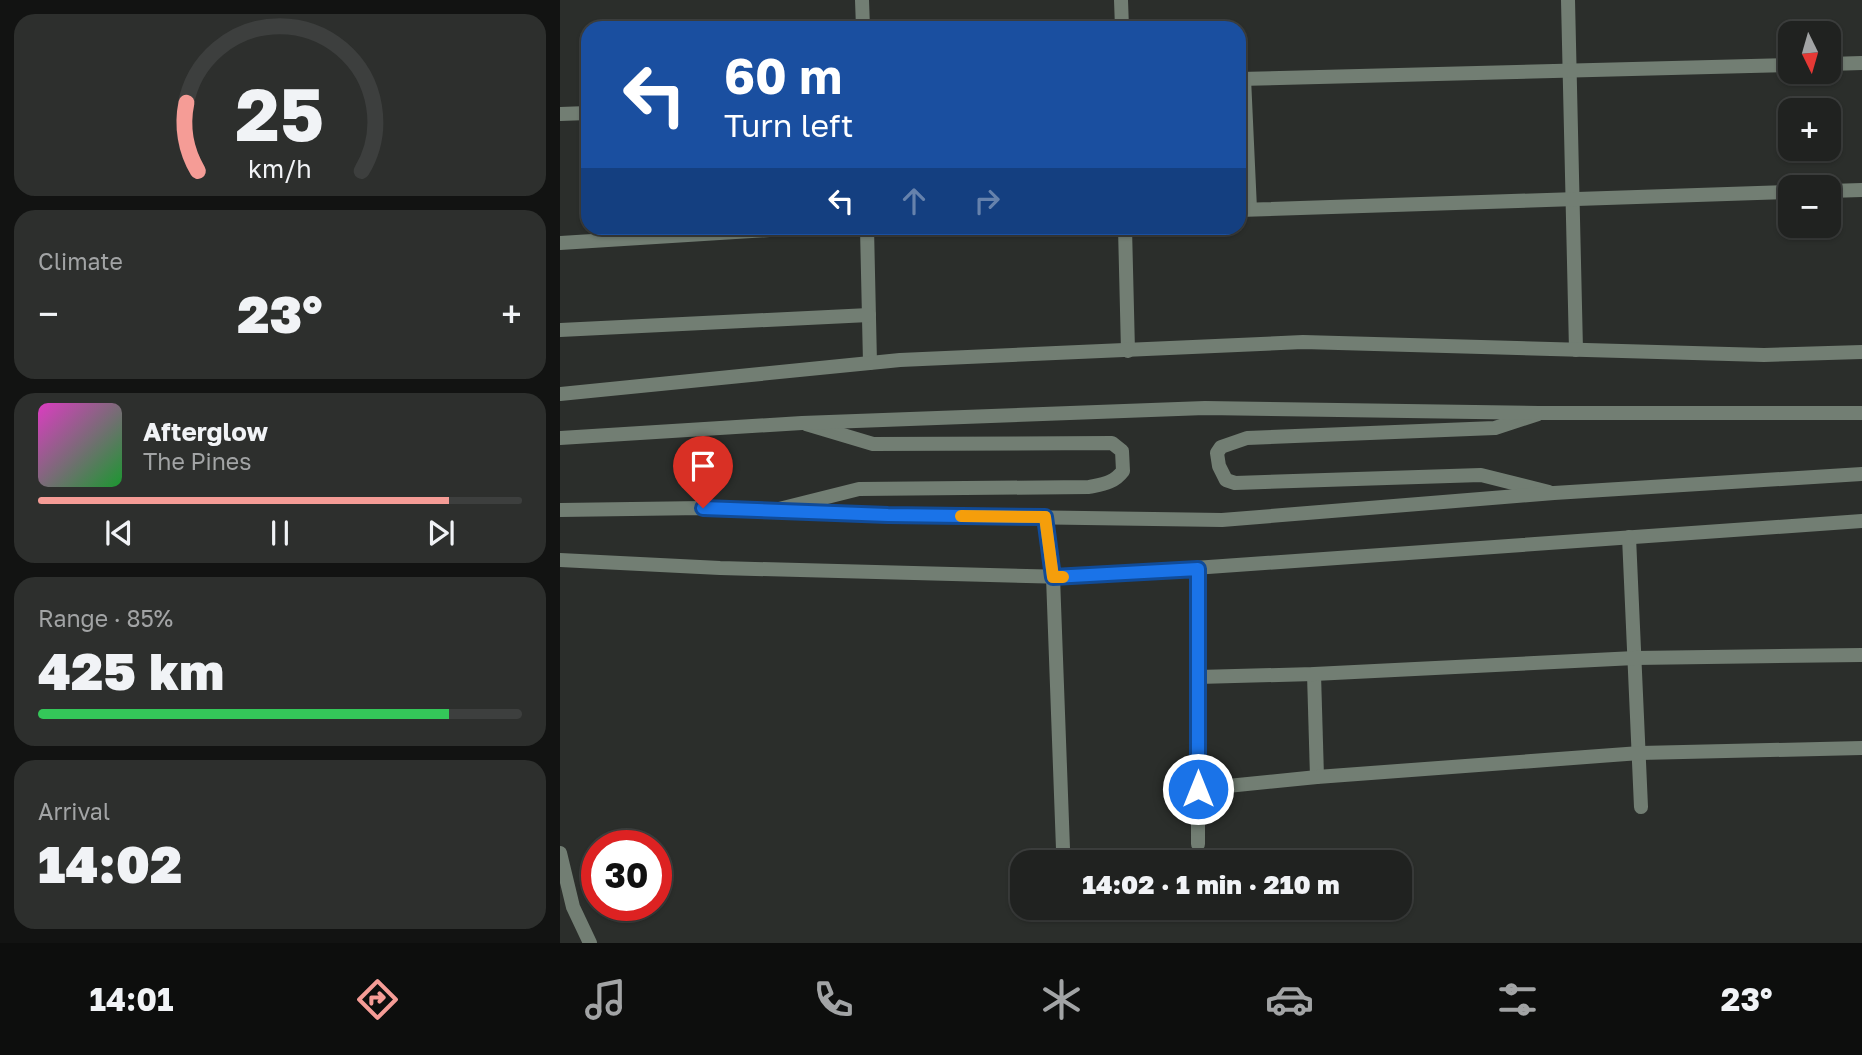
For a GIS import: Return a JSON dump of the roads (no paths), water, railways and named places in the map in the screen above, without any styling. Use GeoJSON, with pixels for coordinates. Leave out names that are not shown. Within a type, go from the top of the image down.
{"type":"FeatureCollection","features":[{"type":"Feature","properties":{"kind":"street"},"geometry":{"type":"LineString","coordinates":[[862,0],[863,21]]}},
{"type":"Feature","properties":{"kind":"street"},"geometry":{"type":"LineString","coordinates":[[1121,0],[1122,21]]}},
{"type":"Feature","properties":{"kind":"street"},"geometry":{"type":"LineString","coordinates":[[1568,0],[1576,350]]}},
{"type":"Feature","properties":{"kind":"street"},"geometry":{"type":"LineString","coordinates":[[1841,64],[1862,63]]}},
{"type":"Feature","properties":{"kind":"street"},"geometry":{"type":"LineString","coordinates":[[1246,78],[1778,65]]}},
{"type":"Feature","properties":{"kind":"street"},"geometry":{"type":"LineString","coordinates":[[560,114],[581,113]]}},
{"type":"Feature","properties":{"kind":"street"},"geometry":{"type":"LineString","coordinates":[[1841,191],[1862,190]]}},
{"type":"Feature","properties":{"kind":"street"},"geometry":{"type":"LineString","coordinates":[[1246,209],[1778,192]]}},
{"type":"Feature","properties":{"kind":"street"},"geometry":{"type":"LineString","coordinates":[[560,243],[688,235]]}},
{"type":"Feature","properties":{"kind":"street"},"geometry":{"type":"LineString","coordinates":[[867,235],[870,363]]}},
{"type":"Feature","properties":{"kind":"street"},"geometry":{"type":"LineString","coordinates":[[1125,235],[1128,351]]}},
{"type":"Feature","properties":{"kind":"street"},"geometry":{"type":"LineString","coordinates":[[560,330],[869,315]]}},
{"type":"Feature","properties":{"kind":"street"},"geometry":{"type":"LineString","coordinates":[[560,394],[870,363],[1303,342],[1764,355],[1862,352]]}},
{"type":"Feature","properties":{"kind":"street"},"geometry":{"type":"LineString","coordinates":[[560,438],[802,423],[1205,408],[1539,414],[1862,413]]}},
{"type":"Feature","properties":{"kind":"street"},"geometry":{"type":"LineString","coordinates":[[1539,414],[1495,428],[1247,438],[1221,447],[1217,453],[1219,466],[1226,480],[1235,483],[1481,475],[1554,493]]}},
{"type":"Feature","properties":{"kind":"street"},"geometry":{"type":"LineString","coordinates":[[772,510],[859,489],[1089,487],[1106,484],[1124,471],[1122,451],[1112,443],[873,444],[802,423]]}},
{"type":"Feature","properties":{"kind":"street"},"geometry":{"type":"LineString","coordinates":[[560,510],[703,508],[1222,520],[1554,493],[1862,474]]}},
{"type":"Feature","properties":{"kind":"street"},"geometry":{"type":"LineString","coordinates":[[1045,517],[1053,577],[1063,849]]}},
{"type":"Feature","properties":{"kind":"street"},"geometry":{"type":"LineString","coordinates":[[560,560],[720,568],[1053,577],[1862,521]]}},
{"type":"Feature","properties":{"kind":"street"},"geometry":{"type":"LineString","coordinates":[[1629,537],[1641,807]]}},
{"type":"Feature","properties":{"kind":"street"},"geometry":{"type":"LineString","coordinates":[[1198,569],[1198,844]]}},
{"type":"Feature","properties":{"kind":"street"},"geometry":{"type":"LineString","coordinates":[[1198,677],[1635,658],[1862,655]]}},
{"type":"Feature","properties":{"kind":"street"},"geometry":{"type":"LineString","coordinates":[[1314,674],[1317,777]]}},
{"type":"Feature","properties":{"kind":"street"},"geometry":{"type":"LineString","coordinates":[[1198,789],[1317,777],[1640,753],[1862,748]]}},
{"type":"Feature","properties":{"kind":"street"},"geometry":{"type":"LineString","coordinates":[[560,853],[573,907],[590,943]]}}]}
